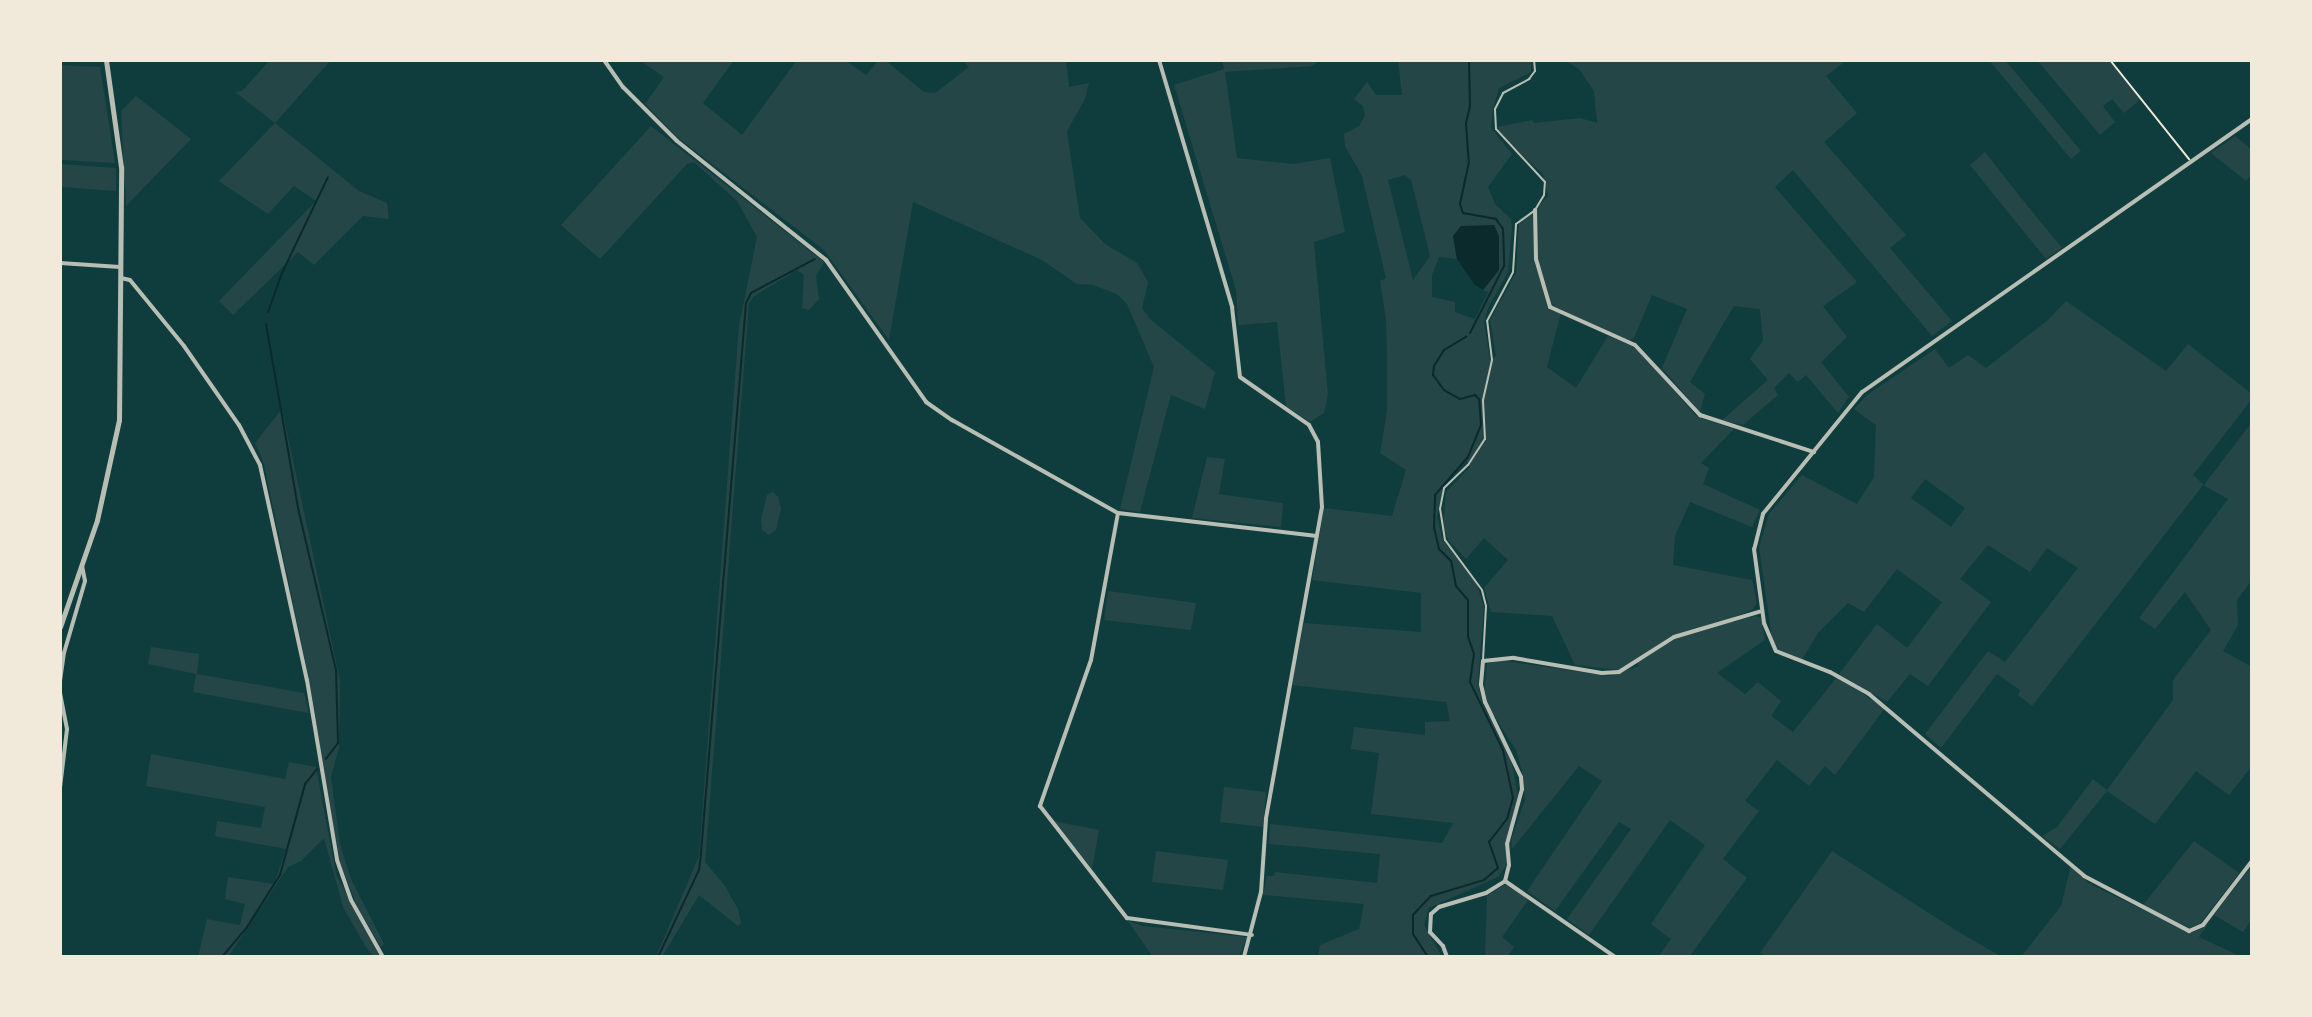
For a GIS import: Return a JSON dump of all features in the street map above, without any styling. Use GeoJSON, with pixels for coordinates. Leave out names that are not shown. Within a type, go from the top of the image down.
{"type":"FeatureCollection","features":[{"type":"Feature","properties":{"kind":"street"},"geometry":{"type":"LineString","coordinates":[[60,627],[82,565],[118,431],[121,167],[106,60]]}},
{"type":"Feature","properties":{"kind":"street"},"geometry":{"type":"LineString","coordinates":[[604,60],[623,87],[677,141],[826,260],[926,402],[988,442],[1118,513],[1317,536]]}},
{"type":"Feature","properties":{"kind":"street"},"geometry":{"type":"LineString","coordinates":[[1159,60],[1232,307],[1240,377],[1313,430],[1318,442],[1322,507],[1269,797],[1262,883],[1252,935],[1244,957]]}},
{"type":"Feature","properties":{"kind":"street"},"geometry":{"type":"LineString","coordinates":[[2252,119],[1862,392],[1763,514],[1756,531],[1755,559],[1770,642],[1780,655],[1830,672],[1869,694],[2084,876],[2125,901],[2181,929],[2198,928],[2252,861]]}},
{"type":"Feature","properties":{"kind":"street"},"geometry":{"type":"LineString","coordinates":[[1535,210],[1536,259],[1550,307],[1635,345],[1700,415],[1815,452]]}},
{"type":"Feature","properties":{"kind":"street"},"geometry":{"type":"LineString","coordinates":[[60,263],[120,267]]}},
{"type":"Feature","properties":{"kind":"street"},"geometry":{"type":"LineString","coordinates":[[121,278],[130,280],[184,346],[239,425],[260,465],[307,680],[337,860],[351,900],[383,957]]}},
{"type":"Feature","properties":{"kind":"street"},"geometry":{"type":"LineString","coordinates":[[1118,513],[1091,660],[1040,806],[1127,918],[1252,935]]}},
{"type":"Feature","properties":{"kind":"street"},"geometry":{"type":"LineString","coordinates":[[60,681],[64,653],[85,581],[82,565]]}},
{"type":"Feature","properties":{"kind":"street"},"geometry":{"type":"LineString","coordinates":[[1447,957],[1428,925],[1433,911],[1486,893],[1505,881],[1509,865],[1507,844],[1520,804],[1521,777],[1485,702],[1481,684],[1483,661],[1514,658],[1602,673],[1619,672],[1674,637],[1762,611]]}},
{"type":"Feature","properties":{"kind":"street"},"geometry":{"type":"LineString","coordinates":[[60,693],[67,729],[60,788]]}},
{"type":"Feature","properties":{"kind":"street"},"geometry":{"type":"LineString","coordinates":[[1505,881],[1615,957]]}},
{"type":"Feature","properties":{"kind":"lane"},"geometry":{"type":"LineString","coordinates":[[1483,661],[1485,601],[1477,580],[1445,540],[1440,509],[1444,488],[1468,465],[1485,439],[1483,400],[1492,360],[1487,321],[1513,272],[1516,224],[1535,210],[1544,195],[1545,182],[1496,129],[1495,109],[1503,93],[1529,79],[1535,71],[1534,60]]}},
{"type":"Feature","properties":{"kind":"path"},"geometry":{"type":"LineString","coordinates":[[2110,60],[2192,163]]}},
{"type":"Feature","properties":{"kind":"shaded area"},"geometry":{"type":"Polygon","coordinates":[[[270,60],[331,60],[275,123],[235,92],[242,91],[270,60]]]}},
{"type":"Feature","properties":{"kind":"shaded area"},"geometry":{"type":"Polygon","coordinates":[[[639,60],[734,60],[703,103],[742,135],[797,60],[845,60],[866,75],[879,60],[885,60],[924,92],[935,93],[969,67],[962,60],[1066,60],[1069,87],[1089,83],[1085,99],[1067,131],[1080,218],[1105,244],[1137,263],[1148,282],[1142,308],[1150,319],[1215,372],[1205,409],[1171,395],[1140,512],[1120,509],[1154,367],[1127,304],[1117,294],[1093,285],[1077,284],[1042,260],[913,202],[889,340],[824,250],[677,137],[645,104],[664,77],[639,60]]]}},
{"type":"Feature","properties":{"kind":"shaded area"},"geometry":{"type":"Polygon","coordinates":[[[1222,60],[1339,60],[1319,61],[1312,66],[1225,72],[1237,158],[1293,164],[1330,158],[1345,232],[1314,242],[1328,395],[1324,413],[1310,422],[1286,406],[1277,322],[1238,325],[1236,290],[1174,85],[1224,69],[1222,60]]]}},
{"type":"Feature","properties":{"kind":"shaded area"},"geometry":{"type":"Polygon","coordinates":[[[1398,60],[1531,60],[1531,72],[1499,88],[1493,108],[1491,128],[1512,154],[1488,187],[1495,204],[1511,219],[1512,228],[1508,272],[1488,308],[1484,322],[1490,360],[1496,356],[1490,320],[1516,273],[1519,221],[1548,196],[1543,174],[1502,137],[1497,127],[1532,120],[1534,123],[1580,118],[1597,123],[1594,91],[1579,69],[1564,60],[1847,60],[1826,76],[1857,113],[1824,142],[1906,235],[1890,248],[1952,321],[1932,336],[1793,170],[1775,187],[1857,282],[1823,306],[1847,337],[1821,362],[1849,397],[1838,413],[1806,375],[1798,382],[1789,373],[1774,388],[1778,395],[1743,425],[1722,420],[1768,380],[1750,359],[1763,340],[1760,309],[1734,306],[1722,326],[1690,382],[1705,394],[1700,412],[1662,368],[1687,309],[1652,295],[1634,338],[1629,340],[1561,312],[1547,367],[1576,388],[1608,336],[1637,348],[1697,417],[1734,429],[1701,463],[1709,468],[1703,484],[1760,510],[1752,527],[1690,502],[1675,536],[1673,565],[1752,580],[1757,603],[1752,610],[1734,617],[1734,622],[1755,616],[1761,618],[1765,640],[1717,673],[1745,694],[1758,682],[1781,701],[1771,716],[1793,732],[1837,677],[1885,708],[1835,775],[1825,766],[1809,786],[1777,760],[1745,801],[1759,811],[1723,859],[1747,878],[1689,957],[1658,957],[1671,939],[1651,924],[1705,845],[1670,820],[1589,935],[1567,919],[1631,829],[1619,822],[1555,911],[1527,891],[1602,781],[1579,766],[1512,849],[1511,840],[1525,800],[1522,771],[1516,750],[1490,709],[1484,691],[1487,664],[1498,660],[1609,676],[1639,666],[1636,661],[1619,670],[1575,665],[1552,616],[1491,612],[1484,588],[1508,560],[1484,538],[1466,559],[1449,541],[1443,528],[1446,492],[1470,467],[1467,461],[1444,486],[1437,517],[1443,540],[1476,582],[1484,607],[1478,682],[1482,703],[1510,754],[1518,795],[1506,841],[1506,866],[1498,877],[1429,908],[1424,925],[1442,957],[1318,957],[1320,945],[1359,929],[1364,904],[1263,895],[1267,876],[1274,876],[1275,872],[1377,883],[1380,854],[1269,844],[1270,824],[1442,843],[1453,823],[1371,814],[1379,753],[1351,749],[1354,727],[1425,735],[1425,722],[1450,721],[1446,702],[1292,685],[1304,623],[1421,632],[1421,593],[1312,580],[1324,508],[1392,516],[1406,470],[1380,453],[1387,411],[1387,356],[1380,281],[1386,278],[1362,176],[1345,146],[1344,134],[1359,126],[1365,116],[1363,106],[1354,99],[1367,82],[1376,95],[1402,95],[1398,60]],[[1405,175],[1388,180],[1413,280],[1430,256],[1411,180],[1405,175]],[[1497,231],[1453,236],[1457,259],[1439,257],[1432,275],[1432,297],[1455,302],[1455,312],[1475,319],[1488,292],[1483,290],[1499,270],[1497,231]]]}},
{"type":"Feature","properties":{"kind":"shaded area"},"geometry":{"type":"Polygon","coordinates":[[[1989,60],[2005,60],[2081,151],[2071,159],[1989,60]]]}},
{"type":"Feature","properties":{"kind":"shaded area"},"geometry":{"type":"Polygon","coordinates":[[[2037,60],[2110,60],[2142,98],[2124,113],[2112,99],[2103,106],[2115,122],[2100,135],[2037,60]]]}},
{"type":"Feature","properties":{"kind":"shaded area"},"geometry":{"type":"Polygon","coordinates":[[[60,65],[100,67],[115,163],[60,160],[60,65]]]}},
{"type":"Feature","properties":{"kind":"shaded area"},"geometry":{"type":"Polygon","coordinates":[[[136,96],[191,139],[126,206],[121,111],[136,96]]]}},
{"type":"Feature","properties":{"kind":"shaded area"},"geometry":{"type":"Polygon","coordinates":[[[275,123],[359,191],[387,203],[389,219],[363,216],[314,265],[298,252],[233,315],[219,301],[316,201],[294,186],[268,214],[219,181],[275,123]]]}},
{"type":"Feature","properties":{"kind":"shaded area"},"geometry":{"type":"Polygon","coordinates":[[[651,126],[824,262],[816,276],[819,299],[809,310],[802,308],[804,275],[797,270],[754,296],[749,303],[705,862],[725,886],[738,909],[741,923],[738,926],[699,895],[662,957],[656,957],[699,856],[739,326],[757,237],[737,201],[694,162],[687,164],[600,259],[561,225],[651,126]]]}},
{"type":"Feature","properties":{"kind":"shaded area"},"geometry":{"type":"Polygon","coordinates":[[[2235,136],[2252,150],[2252,174],[2246,181],[2211,153],[2235,136]]]}},
{"type":"Feature","properties":{"kind":"shaded area"},"geometry":{"type":"Polygon","coordinates":[[[1985,152],[2062,248],[2046,259],[1970,165],[1985,152]]]}},
{"type":"Feature","properties":{"kind":"shaded area"},"geometry":{"type":"Polygon","coordinates":[[[60,164],[116,168],[116,191],[60,187],[60,164]]]}},
{"type":"Feature","properties":{"kind":"shaded area"},"geometry":{"type":"Polygon","coordinates":[[[1494,225],[1499,236],[1499,270],[1483,290],[1474,284],[1457,259],[1453,236],[1461,226],[1494,225]]]}},
{"type":"Feature","properties":{"kind":"shaded area"},"geometry":{"type":"Polygon","coordinates":[[[2066,301],[2166,371],[2188,344],[2252,394],[2252,399],[2193,475],[2204,485],[2252,422],[2252,580],[2237,600],[2238,625],[2223,651],[2252,667],[2252,766],[2229,795],[2196,771],[2155,824],[2107,791],[2060,849],[2042,836],[2057,827],[2093,779],[2107,790],[2173,700],[2173,680],[2211,630],[2185,592],[2155,629],[2139,618],[2228,499],[2203,485],[2032,706],[2018,695],[2020,690],[1997,674],[1941,748],[1925,734],[1988,651],[2005,662],[2078,568],[2047,548],[2030,572],[1988,545],[1960,579],[1991,602],[1928,686],[1910,674],[1887,702],[1839,674],[1877,624],[1907,648],[1942,602],[1897,569],[1864,612],[1848,603],[1818,633],[1802,660],[1778,649],[1772,639],[1759,547],[1769,514],[1802,475],[1857,504],[1874,477],[1876,425],[1854,409],[1867,395],[1935,349],[1949,368],[1968,355],[1986,368],[2048,320],[2066,301]],[[1925,479],[1911,498],[1951,527],[1965,508],[1925,479]]]}},
{"type":"Feature","properties":{"kind":"shaded area"},"geometry":{"type":"Polygon","coordinates":[[[282,409],[340,681],[339,748],[331,777],[340,844],[351,879],[384,944],[381,947],[358,908],[339,861],[310,684],[264,464],[255,443],[282,409]]]}},
{"type":"Feature","properties":{"kind":"shaded area"},"geometry":{"type":"Polygon","coordinates":[[[1207,457],[1225,459],[1219,494],[1283,503],[1281,527],[1192,518],[1207,457]]]}},
{"type":"Feature","properties":{"kind":"shaded area"},"geometry":{"type":"Polygon","coordinates":[[[773,492],[781,509],[776,530],[769,535],[762,530],[761,518],[767,495],[773,492]]]}},
{"type":"Feature","properties":{"kind":"shaded area"},"geometry":{"type":"Polygon","coordinates":[[[1108,591],[1196,603],[1191,630],[1104,620],[1108,591]]]}},
{"type":"Feature","properties":{"kind":"shaded area"},"geometry":{"type":"Polygon","coordinates":[[[151,647],[199,654],[197,674],[304,693],[309,713],[193,692],[196,674],[148,664],[151,647]]]}},
{"type":"Feature","properties":{"kind":"shaded area"},"geometry":{"type":"Polygon","coordinates":[[[151,754],[285,779],[289,762],[316,767],[336,874],[380,957],[374,957],[366,947],[343,907],[324,838],[301,861],[288,867],[228,957],[198,957],[207,919],[240,925],[245,904],[225,899],[228,877],[274,884],[286,849],[215,836],[217,821],[261,828],[265,807],[146,786],[151,754]]]}},
{"type":"Feature","properties":{"kind":"shaded area"},"geometry":{"type":"Polygon","coordinates":[[[1224,787],[1266,792],[1263,827],[1220,822],[1224,787]]]}},
{"type":"Feature","properties":{"kind":"shaded area"},"geometry":{"type":"Polygon","coordinates":[[[1053,821],[1099,830],[1092,869],[1053,821]]]}},
{"type":"Feature","properties":{"kind":"shaded area"},"geometry":{"type":"Polygon","coordinates":[[[2194,841],[2239,873],[2199,925],[2190,928],[2143,905],[2194,841]]]}},
{"type":"Feature","properties":{"kind":"shaded area"},"geometry":{"type":"Polygon","coordinates":[[[1156,851],[1228,860],[1223,890],[1152,882],[1156,851]]]}},
{"type":"Feature","properties":{"kind":"shaded area"},"geometry":{"type":"Polygon","coordinates":[[[1832,851],[2002,957],[1766,957],[1760,953],[1832,851]]]}},
{"type":"Feature","properties":{"kind":"shaded area"},"geometry":{"type":"Polygon","coordinates":[[[2071,865],[2088,883],[2190,933],[2203,928],[2252,866],[2252,919],[2243,932],[2214,915],[2199,937],[2242,957],[2021,957],[2061,906],[2071,865]]]}},
{"type":"Feature","properties":{"kind":"shaded area"},"geometry":{"type":"Polygon","coordinates":[[[1504,885],[1511,886],[1529,899],[1502,937],[1514,947],[1507,957],[1485,957],[1487,896],[1504,885]]]}},
{"type":"Feature","properties":{"kind":"shaded area"},"geometry":{"type":"Polygon","coordinates":[[[1128,921],[1143,926],[1247,937],[1239,957],[1153,957],[1128,921]]]}},
{"type":"Feature","properties":{"kind":"waterway"},"geometry":{"type":"LineString","coordinates":[[1469,60],[1470,106],[1466,123],[1469,162],[1460,204],[1463,213],[1496,219],[1503,229],[1504,266],[1470,333]]}},
{"type":"Feature","properties":{"kind":"waterway"},"geometry":{"type":"LineString","coordinates":[[268,312],[282,273],[328,177]]}},
{"type":"Feature","properties":{"kind":"waterway"},"geometry":{"type":"LineString","coordinates":[[658,957],[699,870],[746,303],[751,293],[815,259]]}},
{"type":"Feature","properties":{"kind":"waterway"},"geometry":{"type":"LineString","coordinates":[[266,324],[298,508],[336,670],[338,743],[326,759]]}},
{"type":"Feature","properties":{"kind":"waterway"},"geometry":{"type":"LineString","coordinates":[[1428,957],[1413,934],[1413,915],[1431,896],[1484,880],[1498,868],[1489,842],[1507,819],[1513,798],[1503,750],[1470,682],[1474,654],[1468,637],[1468,600],[1456,586],[1451,561],[1439,549],[1434,527],[1435,495],[1468,457],[1481,425],[1479,399],[1475,395],[1460,399],[1444,390],[1433,375],[1434,366],[1444,350],[1466,337]]}},
{"type":"Feature","properties":{"kind":"waterway"},"geometry":{"type":"LineString","coordinates":[[222,957],[247,927],[280,875],[305,784],[317,769]]}}]}
